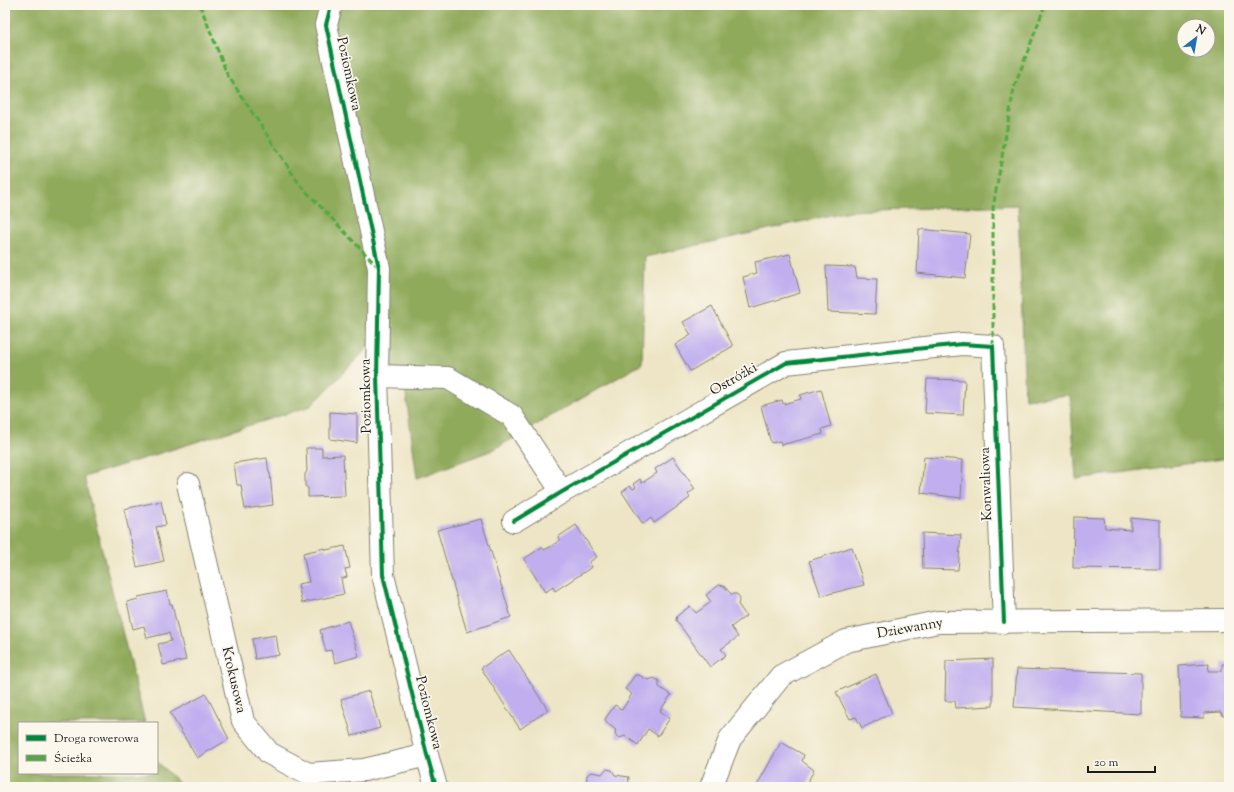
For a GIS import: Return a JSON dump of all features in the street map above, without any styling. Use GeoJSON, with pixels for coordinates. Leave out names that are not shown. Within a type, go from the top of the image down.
{"type":"FeatureCollection","features":[{"type":"Feature","properties":{"kind":"street","name":"Poziomkowa"},"geometry":{"type":"LineString","coordinates":[[332,5],[326,25],[379,268],[377,376],[383,575],[436,787]]}},
{"type":"Feature","properties":{"kind":"street","name":"Ostróżki"},"geometry":{"type":"LineString","coordinates":[[514,521],[786,363],[962,344],[993,346]]}},
{"type":"Feature","properties":{"kind":"street","name":"Konwaliowa"},"geometry":{"type":"LineString","coordinates":[[993,346],[1004,622]]}},
{"type":"Feature","properties":{"kind":"street"},"geometry":{"type":"LineString","coordinates":[[377,376],[448,378],[512,416],[562,492]]}},
{"type":"Feature","properties":{"kind":"street","name":"Krokusowa"},"geometry":{"type":"LineString","coordinates":[[188,484],[243,721],[270,753],[308,774],[364,770],[427,755]]}},
{"type":"Feature","properties":{"kind":"street","name":"Dziewanny"},"geometry":{"type":"LineString","coordinates":[[711,787],[730,739],[781,676],[846,641],[938,622],[1229,620]]}},
{"type":"Feature","properties":{"kind":"green space"},"geometry":{"type":"Polygon","coordinates":[[[5,5],[1229,5],[1229,458],[1076,479],[1070,395],[1025,399],[1018,205],[849,211],[645,257],[642,364],[493,450],[417,478],[405,387],[376,339],[311,406],[84,477],[145,722],[18,722],[18,774],[158,774],[158,762],[183,787],[5,787],[5,5]]]}},
{"type":"Feature","properties":{"kind":"building"},"geometry":{"type":"Polygon","coordinates":[[[919,229],[970,234],[965,278],[917,273],[919,229]]]}},
{"type":"Feature","properties":{"kind":"building"},"geometry":{"type":"Polygon","coordinates":[[[790,254],[800,293],[750,308],[743,277],[757,273],[755,262],[790,254]]]}},
{"type":"Feature","properties":{"kind":"building"},"geometry":{"type":"Polygon","coordinates":[[[826,266],[855,267],[857,278],[877,279],[875,314],[828,312],[826,266]]]}},
{"type":"Feature","properties":{"kind":"building"},"geometry":{"type":"Polygon","coordinates":[[[712,306],[733,346],[690,371],[675,345],[691,335],[683,322],[712,306]]]}},
{"type":"Feature","properties":{"kind":"building"},"geometry":{"type":"Polygon","coordinates":[[[927,379],[965,380],[963,415],[925,413],[927,379]]]}},
{"type":"Feature","properties":{"kind":"building"},"geometry":{"type":"Polygon","coordinates":[[[821,389],[831,426],[822,429],[823,434],[781,445],[780,441],[771,443],[761,406],[782,400],[783,404],[801,399],[800,395],[821,389]]]}},
{"type":"Feature","properties":{"kind":"building"},"geometry":{"type":"Polygon","coordinates":[[[330,412],[357,414],[357,443],[330,439],[330,412]]]}},
{"type":"Feature","properties":{"kind":"building"},"geometry":{"type":"Polygon","coordinates":[[[306,448],[322,448],[322,456],[343,455],[345,496],[308,497],[308,488],[305,486],[305,474],[307,471],[306,448]]]}},
{"type":"Feature","properties":{"kind":"building"},"geometry":{"type":"Polygon","coordinates":[[[673,457],[695,489],[688,494],[690,498],[654,523],[651,518],[643,524],[622,492],[630,486],[633,489],[636,487],[633,484],[640,479],[642,483],[657,473],[655,469],[673,457]]]}},
{"type":"Feature","properties":{"kind":"building"},"geometry":{"type":"Polygon","coordinates":[[[924,457],[963,460],[961,498],[921,493],[924,457]]]}},
{"type":"Feature","properties":{"kind":"building"},"geometry":{"type":"Polygon","coordinates":[[[267,458],[273,505],[245,509],[241,485],[237,485],[234,463],[267,458]]]}},
{"type":"Feature","properties":{"kind":"building"},"geometry":{"type":"Polygon","coordinates":[[[161,501],[166,525],[156,527],[164,561],[137,567],[124,509],[161,501]]]}},
{"type":"Feature","properties":{"kind":"building"},"geometry":{"type":"Polygon","coordinates":[[[1074,517],[1104,518],[1105,528],[1131,530],[1131,518],[1160,521],[1160,569],[1073,568],[1074,517]]]}},
{"type":"Feature","properties":{"kind":"building"},"geometry":{"type":"Polygon","coordinates":[[[481,519],[511,617],[467,632],[437,530],[481,519]]]}},
{"type":"Feature","properties":{"kind":"building"},"geometry":{"type":"Polygon","coordinates":[[[1227,523],[1229,523],[1229,574],[1227,573],[1227,523]]]}},
{"type":"Feature","properties":{"kind":"building"},"geometry":{"type":"Polygon","coordinates":[[[576,525],[597,557],[589,562],[592,567],[555,591],[553,587],[545,592],[524,559],[542,547],[544,550],[552,546],[560,540],[558,537],[576,525]]]}},
{"type":"Feature","properties":{"kind":"building"},"geometry":{"type":"Polygon","coordinates":[[[922,533],[961,535],[958,570],[923,569],[922,533]]]}},
{"type":"Feature","properties":{"kind":"building"},"geometry":{"type":"Polygon","coordinates":[[[345,546],[350,568],[345,569],[347,577],[341,579],[344,594],[302,603],[298,584],[309,582],[303,553],[325,548],[326,550],[345,546]]]}},
{"type":"Feature","properties":{"kind":"building"},"geometry":{"type":"Polygon","coordinates":[[[852,547],[864,585],[821,596],[809,561],[852,547]]]}},
{"type":"Feature","properties":{"kind":"building"},"geometry":{"type":"Polygon","coordinates":[[[719,585],[724,586],[731,594],[737,594],[740,598],[738,604],[746,616],[731,627],[738,637],[721,649],[726,655],[710,667],[676,620],[677,616],[690,606],[696,613],[711,602],[706,595],[719,585]]]}},
{"type":"Feature","properties":{"kind":"building"},"geometry":{"type":"Polygon","coordinates":[[[167,591],[170,604],[172,604],[186,660],[163,665],[158,644],[171,641],[169,633],[147,638],[144,626],[133,629],[127,602],[138,599],[138,597],[167,591]]]}},
{"type":"Feature","properties":{"kind":"building"},"geometry":{"type":"Polygon","coordinates":[[[348,621],[359,656],[335,663],[331,650],[326,651],[320,630],[348,621]]]}},
{"type":"Feature","properties":{"kind":"building"},"geometry":{"type":"Polygon","coordinates":[[[276,635],[279,655],[255,659],[252,639],[276,635]]]}},
{"type":"Feature","properties":{"kind":"building"},"geometry":{"type":"Polygon","coordinates":[[[509,650],[548,710],[520,729],[481,668],[509,650]]]}},
{"type":"Feature","properties":{"kind":"building"},"geometry":{"type":"Polygon","coordinates":[[[993,659],[993,706],[956,708],[955,701],[945,701],[946,661],[993,659]]]}},
{"type":"Feature","properties":{"kind":"building"},"geometry":{"type":"Polygon","coordinates":[[[1209,664],[1208,671],[1222,671],[1222,664],[1229,664],[1229,716],[1223,716],[1221,712],[1204,713],[1204,718],[1181,717],[1179,666],[1209,664]]]}},
{"type":"Feature","properties":{"kind":"building"},"geometry":{"type":"Polygon","coordinates":[[[1017,669],[1141,673],[1141,714],[1014,707],[1017,669]]]}},
{"type":"Feature","properties":{"kind":"building"},"geometry":{"type":"Polygon","coordinates":[[[876,674],[892,713],[862,728],[856,717],[850,719],[836,692],[876,674]]]}},
{"type":"Feature","properties":{"kind":"building"},"geometry":{"type":"Polygon","coordinates":[[[635,675],[639,675],[648,680],[654,678],[659,681],[659,687],[671,695],[660,711],[670,718],[658,736],[648,729],[638,745],[625,736],[620,738],[616,736],[616,730],[607,723],[605,719],[615,705],[622,710],[632,694],[625,689],[635,675]]]}},
{"type":"Feature","properties":{"kind":"building"},"geometry":{"type":"Polygon","coordinates":[[[369,691],[380,728],[352,736],[341,699],[369,691]]]}},
{"type":"Feature","properties":{"kind":"building"},"geometry":{"type":"Polygon","coordinates":[[[206,694],[229,739],[197,758],[170,713],[206,694]]]}},
{"type":"Feature","properties":{"kind":"building"},"geometry":{"type":"Polygon","coordinates":[[[781,742],[804,755],[802,761],[814,770],[805,787],[756,787],[781,742]]]}},
{"type":"Feature","properties":{"kind":"building"},"geometry":{"type":"Polygon","coordinates":[[[606,769],[612,770],[615,775],[629,777],[628,787],[586,787],[587,775],[591,772],[602,774],[606,769]]]}},
{"type":"Feature","properties":{"kind":"marked path"},"geometry":{"type":"LineString","coordinates":[[200,5],[227,74],[300,185],[378,267]]}},
{"type":"Feature","properties":{"kind":"marked path"},"geometry":{"type":"LineString","coordinates":[[993,346],[993,208],[1014,88],[1045,5]]}},
{"type":"Feature","properties":{"kind":"cycle path"},"geometry":{"type":"LineString","coordinates":[[331,5],[326,25],[379,268],[377,376],[383,575],[436,787]]}},
{"type":"Feature","properties":{"kind":"cycle path"},"geometry":{"type":"LineString","coordinates":[[514,521],[786,363],[962,344],[993,346],[1004,622]]}}]}
